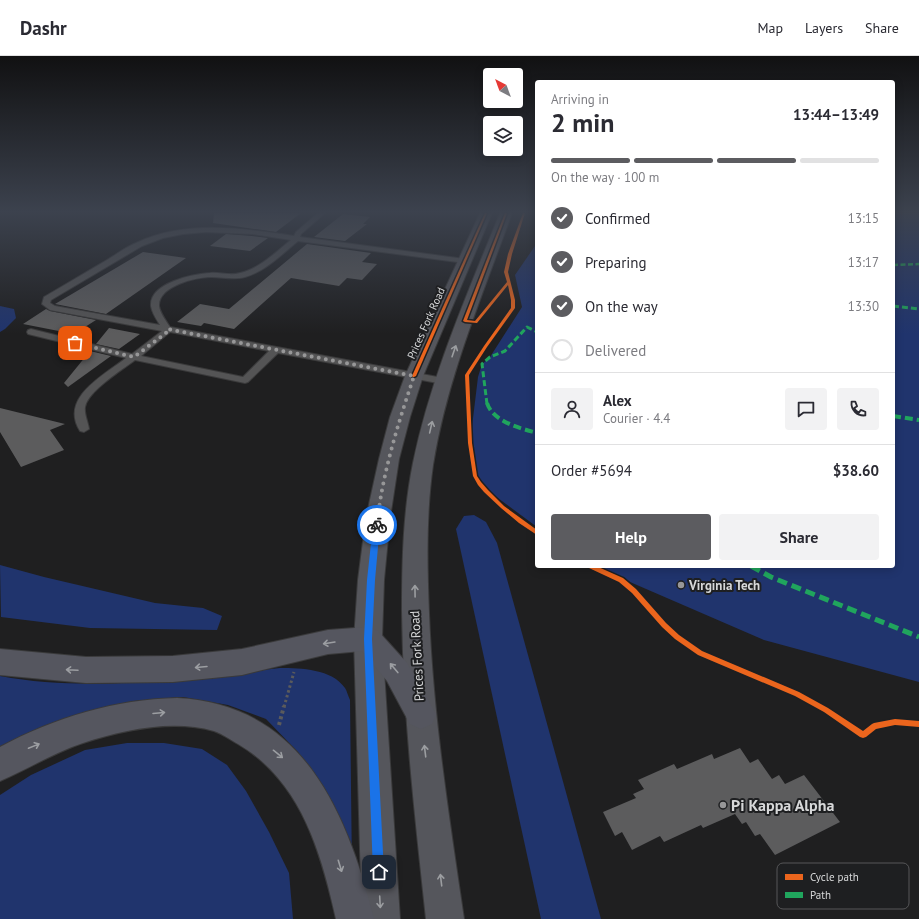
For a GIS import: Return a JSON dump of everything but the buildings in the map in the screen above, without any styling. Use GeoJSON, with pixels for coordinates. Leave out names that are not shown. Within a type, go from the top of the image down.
{"type":"FeatureCollection","features":[{"type":"Feature","properties":{"kind":"highway"},"geometry":{"type":"LineString","coordinates":[[0,662],[40,668],[94,671],[167,670],[231,664],[330,642],[368,639],[397,672],[421,714]]}},
{"type":"Feature","properties":{"kind":"highway"},"geometry":{"type":"LineString","coordinates":[[0,765],[21,752],[80,728],[130,716],[174,712],[217,717],[254,734],[284,759],[310,794],[332,837],[355,919]]}},
{"type":"Feature","properties":{"kind":"main road","name":"Prices Fork Road"},"geometry":{"type":"LineString","coordinates":[[381,919],[368,639],[371,580],[378,518],[394,438],[414,376],[468,253]]}},
{"type":"Feature","properties":{"kind":"main road","name":"Prices Fork Road"},"geometry":{"type":"LineString","coordinates":[[445,919],[421,714],[415,633],[414,572],[416,516],[423,465],[435,407],[443,381],[491,253]]}},
{"type":"Feature","properties":{"kind":"lane"},"geometry":{"type":"LineString","coordinates":[[124,253],[47,299],[46,304],[53,308],[443,381]]}},
{"type":"Feature","properties":{"kind":"lane"},"geometry":{"type":"LineString","coordinates":[[167,329],[155,304],[158,294],[166,288],[181,281],[196,277],[241,276],[267,263],[279,253]]}},
{"type":"Feature","properties":{"kind":"lane"},"geometry":{"type":"LineString","coordinates":[[406,253],[465,261]]}},
{"type":"Feature","properties":{"kind":"lane"},"geometry":{"type":"LineString","coordinates":[[84,429],[79,409],[83,398],[93,388],[166,333],[167,329]]}},
{"type":"Feature","properties":{"kind":"lane"},"geometry":{"type":"LineString","coordinates":[[31,332],[134,357],[245,380],[276,350]]}},
{"type":"Feature","properties":{"kind":"path"},"geometry":{"type":"LineString","coordinates":[[277,733],[295,668]]}},
{"type":"Feature","properties":{"kind":"shaded area"},"geometry":{"type":"Polygon","coordinates":[[[530,253],[535,253],[535,526],[479,484],[470,443],[478,377],[482,364],[490,357],[522,307],[515,275],[530,253]]]}},
{"type":"Feature","properties":{"kind":"shaded area"},"geometry":{"type":"Polygon","coordinates":[[[895,253],[919,253],[919,682],[764,640],[598,568],[895,568],[895,253]]]}},
{"type":"Feature","properties":{"kind":"shaded area"},"geometry":{"type":"Polygon","coordinates":[[[0,306],[14,309],[16,318],[0,332],[0,306]]]}},
{"type":"Feature","properties":{"kind":"shaded area"},"geometry":{"type":"Polygon","coordinates":[[[474,515],[486,522],[497,543],[601,919],[541,919],[456,529],[464,516],[474,515]]]}},
{"type":"Feature","properties":{"kind":"shaded area"},"geometry":{"type":"Polygon","coordinates":[[[0,565],[155,603],[203,608],[222,616],[217,630],[90,628],[1,617],[0,565]]]}},
{"type":"Feature","properties":{"kind":"shaded area"},"geometry":{"type":"Polygon","coordinates":[[[280,668],[306,669],[324,673],[339,682],[345,688],[350,700],[352,872],[318,782],[298,752],[266,719],[228,705],[183,697],[134,701],[79,714],[0,752],[0,676],[34,681],[104,684],[211,676],[280,668]]]}},
{"type":"Feature","properties":{"kind":"shaded area"},"geometry":{"type":"Polygon","coordinates":[[[127,743],[164,743],[202,749],[227,765],[246,791],[269,832],[289,873],[293,919],[0,919],[0,795],[31,775],[85,750],[127,743]]]}},
{"type":"Feature","properties":{"kind":"marked path"},"geometry":{"type":"LineString","coordinates":[[895,265],[919,264]]}},
{"type":"Feature","properties":{"kind":"marked path"},"geometry":{"type":"LineString","coordinates":[[895,306],[919,309]]}},
{"type":"Feature","properties":{"kind":"marked path"},"geometry":{"type":"LineString","coordinates":[[535,331],[527,327],[505,351],[490,357],[482,364],[487,405],[497,416],[509,424],[535,432]]}},
{"type":"Feature","properties":{"kind":"marked path"},"geometry":{"type":"LineString","coordinates":[[895,416],[919,420]]}},
{"type":"Feature","properties":{"kind":"marked path"},"geometry":{"type":"LineString","coordinates":[[755,568],[771,577],[919,637]]}},
{"type":"Feature","properties":{"kind":"cycle path"},"geometry":{"type":"LineString","coordinates":[[414,376],[468,253]]}},
{"type":"Feature","properties":{"kind":"cycle path"},"geometry":{"type":"LineString","coordinates":[[491,253],[465,321],[476,322],[508,283]]}},
{"type":"Feature","properties":{"kind":"cycle path"},"geometry":{"type":"LineString","coordinates":[[510,253],[506,272],[513,300],[513,308],[467,375],[470,443],[475,476],[480,483],[486,491],[512,515],[535,532]]}},
{"type":"Feature","properties":{"kind":"cycle path"},"geometry":{"type":"LineString","coordinates":[[595,568],[621,580],[634,591],[664,625],[677,637],[700,653],[797,694],[826,710],[863,735],[874,726],[895,722],[919,724]]}},
{"type":"Feature","properties":{"kind":"way so far"},"geometry":{"type":"LineString","coordinates":[[75,343],[134,357],[166,333],[167,329],[414,376],[400,417],[389,459],[377,525]]}},
{"type":"Feature","properties":{"kind":"place","name":"Virginia Tech"},"geometry":{"type":"Point","coordinates":[681,585]}},
{"type":"Feature","properties":{"kind":"place","name":"Pi Kappa Alpha"},"geometry":{"type":"Point","coordinates":[723,805]}},
{"type":"Feature","properties":{"kind":"route"},"geometry":{"type":"LineString","coordinates":[[377,525],[371,580],[368,639],[379,872]]}}]}
